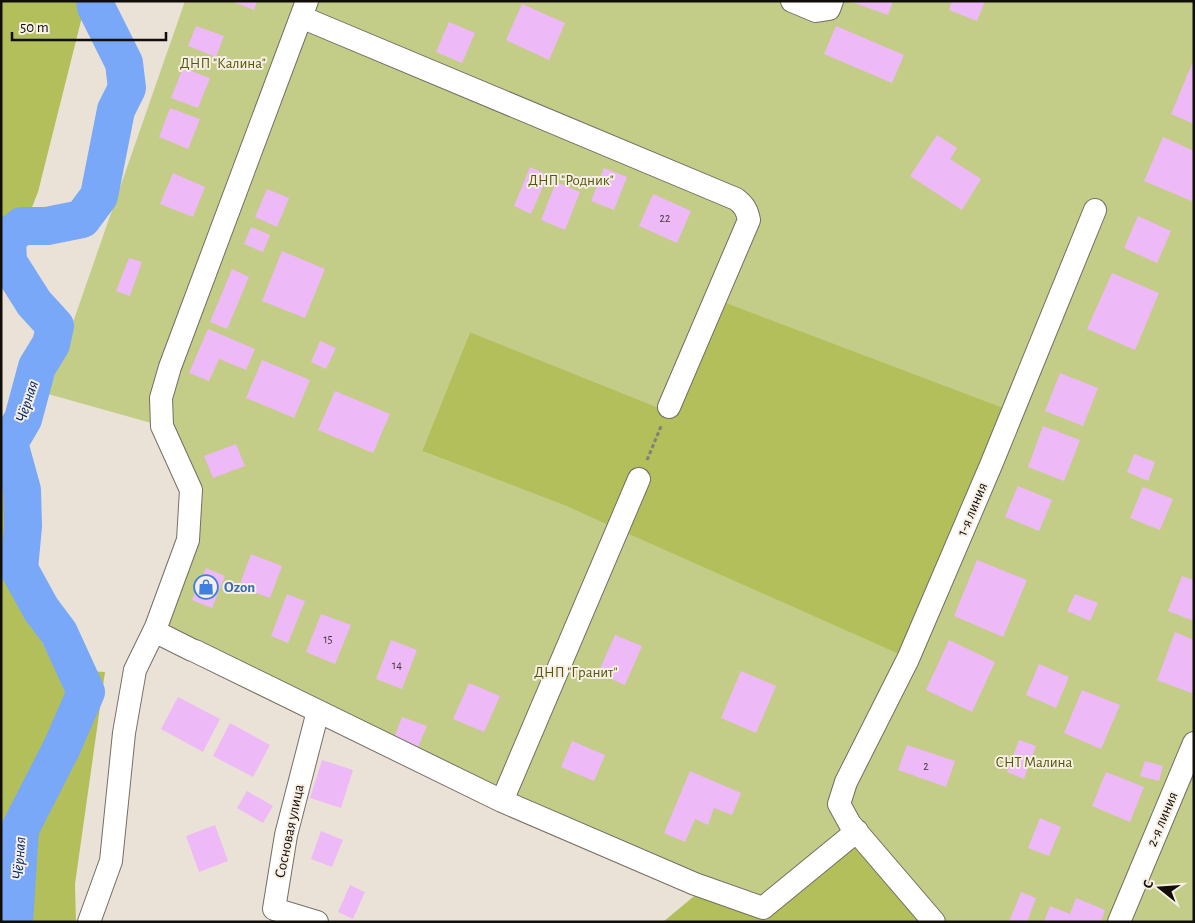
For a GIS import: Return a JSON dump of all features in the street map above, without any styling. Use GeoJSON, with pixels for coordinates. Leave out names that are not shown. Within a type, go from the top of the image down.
{"type":"FeatureCollection","features":[{"type":"Feature","properties":{"kind":"street"},"geometry":{"type":"LineString","coordinates":[[792,1],[816,11],[829,9],[832,1]]}},
{"type":"Feature","properties":{"kind":"street"},"geometry":{"type":"LineString","coordinates":[[89,922],[111,861],[124,733],[134,670],[154,631],[188,540],[191,490],[162,426],[161,398],[170,367],[304,9],[743,204],[747,210],[749,220],[670,407]]}},
{"type":"Feature","properties":{"kind":"street","name":"1-я линия"},"geometry":{"type":"LineString","coordinates":[[858,831],[850,824],[839,804],[846,782],[908,659],[1001,441],[1095,210]]}},
{"type":"Feature","properties":{"kind":"street"},"geometry":{"type":"LineString","coordinates":[[502,801],[639,479]]}},
{"type":"Feature","properties":{"kind":"street"},"geometry":{"type":"LineString","coordinates":[[154,631],[502,801],[695,884],[763,908],[858,831],[934,922]]}},
{"type":"Feature","properties":{"kind":"street","name":"Сосновая улица"},"geometry":{"type":"LineString","coordinates":[[317,922],[274,909],[286,835],[318,711]]}},
{"type":"Feature","properties":{"kind":"street","name":"2-я линия"},"geometry":{"type":"LineString","coordinates":[[1119,922],[1194,744]]}},
{"type":"Feature","properties":{"kind":"path"},"geometry":{"type":"LineString","coordinates":[[639,479],[670,407]]}},
{"type":"Feature","properties":{"kind":"green space"},"geometry":{"type":"Polygon","coordinates":[[[1,1],[86,1],[38,192],[1,286],[1,1]]]}},
{"type":"Feature","properties":{"kind":"green space"},"geometry":{"type":"Polygon","coordinates":[[[185,1],[1194,1],[1194,922],[933,922],[763,908],[153,631],[191,490],[162,426],[48,394],[185,1]],[[470,332],[422,451],[566,506],[643,539],[667,411],[470,332]]]}},
{"type":"Feature","properties":{"kind":"green space"},"geometry":{"type":"Polygon","coordinates":[[[718,300],[1011,411],[906,657],[566,506],[422,451],[470,332],[667,411],[718,300]]]}},
{"type":"Feature","properties":{"kind":"green space"},"geometry":{"type":"Polygon","coordinates":[[[1,468],[4,480],[7,574],[56,669],[105,672],[75,884],[76,922],[1,922],[1,468]]]}},
{"type":"Feature","properties":{"kind":"green space"},"geometry":{"type":"Polygon","coordinates":[[[857,833],[933,922],[663,922],[705,887],[763,908],[857,833]]]}},
{"type":"Feature","properties":{"kind":"building"},"geometry":{"type":"Polygon","coordinates":[[[231,1],[257,1],[254,10],[231,1]]]}},
{"type":"Feature","properties":{"kind":"building"},"geometry":{"type":"Polygon","coordinates":[[[849,1],[893,1],[888,15],[849,1]]]}},
{"type":"Feature","properties":{"kind":"building"},"geometry":{"type":"Polygon","coordinates":[[[952,1],[985,1],[977,21],[949,10],[952,1]]]}},
{"type":"Feature","properties":{"kind":"building"},"geometry":{"type":"Polygon","coordinates":[[[522,4],[565,23],[549,60],[506,40],[522,4]]]}},
{"type":"Feature","properties":{"kind":"building"},"geometry":{"type":"Polygon","coordinates":[[[449,22],[475,33],[462,63],[436,52],[449,22]]]}},
{"type":"Feature","properties":{"kind":"building"},"geometry":{"type":"Polygon","coordinates":[[[196,26],[224,36],[216,57],[188,46],[196,26]]]}},
{"type":"Feature","properties":{"kind":"building"},"geometry":{"type":"Polygon","coordinates":[[[836,26],[904,55],[892,83],[824,54],[836,26]]]}},
{"type":"Feature","properties":{"kind":"building"},"geometry":{"type":"Polygon","coordinates":[[[1194,59],[1194,124],[1171,114],[1194,59]]]}},
{"type":"Feature","properties":{"kind":"building"},"geometry":{"type":"Polygon","coordinates":[[[183,68],[210,78],[198,108],[171,98],[183,68]]]}},
{"type":"Feature","properties":{"kind":"building"},"geometry":{"type":"Polygon","coordinates":[[[170,108],[200,119],[188,149],[159,137],[170,108]]]}},
{"type":"Feature","properties":{"kind":"building"},"geometry":{"type":"Polygon","coordinates":[[[937,135],[957,148],[950,159],[981,179],[962,210],[910,176],[937,135]]]}},
{"type":"Feature","properties":{"kind":"building"},"geometry":{"type":"Polygon","coordinates":[[[1163,137],[1194,151],[1194,202],[1144,181],[1163,137]]]}},
{"type":"Feature","properties":{"kind":"building"},"geometry":{"type":"Polygon","coordinates":[[[530,167],[548,175],[531,214],[514,206],[530,167]]]}},
{"type":"Feature","properties":{"kind":"building"},"geometry":{"type":"Polygon","coordinates":[[[604,168],[627,177],[614,210],[591,201],[604,168]]]}},
{"type":"Feature","properties":{"kind":"building"},"geometry":{"type":"Polygon","coordinates":[[[173,173],[205,187],[193,217],[160,204],[173,173]]]}},
{"type":"Feature","properties":{"kind":"building"},"geometry":{"type":"Polygon","coordinates":[[[556,182],[580,192],[565,230],[541,220],[556,182]]]}},
{"type":"Feature","properties":{"kind":"building"},"geometry":{"type":"Polygon","coordinates":[[[267,189],[289,198],[277,227],[255,217],[267,189]]]}},
{"type":"Feature","properties":{"kind":"building"},"geometry":{"type":"Polygon","coordinates":[[[653,194],[691,211],[677,243],[639,226],[653,194]]]}},
{"type":"Feature","properties":{"kind":"building"},"geometry":{"type":"Polygon","coordinates":[[[1138,216],[1171,231],[1157,263],[1124,248],[1138,216]]]}},
{"type":"Feature","properties":{"kind":"building"},"geometry":{"type":"Polygon","coordinates":[[[251,227],[270,235],[263,252],[244,244],[251,227]]]}},
{"type":"Feature","properties":{"kind":"building"},"geometry":{"type":"Polygon","coordinates":[[[282,251],[325,269],[305,318],[262,301],[282,251]]]}},
{"type":"Feature","properties":{"kind":"building"},"geometry":{"type":"Polygon","coordinates":[[[129,258],[142,262],[130,296],[116,291],[129,258]]]}},
{"type":"Feature","properties":{"kind":"building"},"geometry":{"type":"Polygon","coordinates":[[[232,269],[249,277],[227,329],[210,322],[232,269]]]}},
{"type":"Feature","properties":{"kind":"building"},"geometry":{"type":"Polygon","coordinates":[[[1112,273],[1159,293],[1135,350],[1087,329],[1112,273]]]}},
{"type":"Feature","properties":{"kind":"building"},"geometry":{"type":"Polygon","coordinates":[[[208,329],[255,349],[246,370],[219,359],[209,381],[189,373],[208,329]]]}},
{"type":"Feature","properties":{"kind":"building"},"geometry":{"type":"Polygon","coordinates":[[[320,341],[336,348],[326,369],[311,362],[320,341]]]}},
{"type":"Feature","properties":{"kind":"building"},"geometry":{"type":"Polygon","coordinates":[[[262,360],[310,380],[294,418],[246,398],[262,360]]]}},
{"type":"Feature","properties":{"kind":"building"},"geometry":{"type":"Polygon","coordinates":[[[1060,373],[1098,388],[1083,426],[1045,411],[1060,373]]]}},
{"type":"Feature","properties":{"kind":"building"},"geometry":{"type":"Polygon","coordinates":[[[335,391],[390,414],[373,453],[318,430],[335,391]]]}},
{"type":"Feature","properties":{"kind":"building"},"geometry":{"type":"Polygon","coordinates":[[[1043,426],[1080,440],[1064,481],[1028,467],[1043,426]]]}},
{"type":"Feature","properties":{"kind":"building"},"geometry":{"type":"Polygon","coordinates":[[[236,444],[245,466],[213,478],[204,456],[236,444]]]}},
{"type":"Feature","properties":{"kind":"building"},"geometry":{"type":"Polygon","coordinates":[[[1134,454],[1155,462],[1148,481],[1127,472],[1134,454]]]}},
{"type":"Feature","properties":{"kind":"building"},"geometry":{"type":"Polygon","coordinates":[[[1018,486],[1052,500],[1039,531],[1005,517],[1018,486]]]}},
{"type":"Feature","properties":{"kind":"building"},"geometry":{"type":"Polygon","coordinates":[[[1143,487],[1173,499],[1160,530],[1130,518],[1143,487]]]}},
{"type":"Feature","properties":{"kind":"building"},"geometry":{"type":"Polygon","coordinates":[[[251,554],[282,566],[270,598],[239,587],[251,554]]]}},
{"type":"Feature","properties":{"kind":"building"},"geometry":{"type":"Polygon","coordinates":[[[977,560],[1027,580],[1003,637],[954,616],[977,560]]]}},
{"type":"Feature","properties":{"kind":"building"},"geometry":{"type":"Polygon","coordinates":[[[206,568],[225,576],[212,608],[192,600],[206,568]]]}},
{"type":"Feature","properties":{"kind":"building"},"geometry":{"type":"Polygon","coordinates":[[[1182,576],[1194,580],[1194,621],[1168,611],[1182,576]]]}},
{"type":"Feature","properties":{"kind":"building"},"geometry":{"type":"Polygon","coordinates":[[[287,594],[305,601],[288,643],[271,636],[287,594]]]}},
{"type":"Feature","properties":{"kind":"building"},"geometry":{"type":"Polygon","coordinates":[[[1075,594],[1098,603],[1090,621],[1067,611],[1075,594]]]}},
{"type":"Feature","properties":{"kind":"building"},"geometry":{"type":"Polygon","coordinates":[[[321,614],[351,625],[335,664],[306,652],[321,614]]]}},
{"type":"Feature","properties":{"kind":"building"},"geometry":{"type":"Polygon","coordinates":[[[1175,632],[1194,640],[1194,694],[1157,680],[1175,632]]]}},
{"type":"Feature","properties":{"kind":"building"},"geometry":{"type":"Polygon","coordinates":[[[615,635],[642,646],[625,685],[598,673],[615,635]]]}},
{"type":"Feature","properties":{"kind":"building"},"geometry":{"type":"Polygon","coordinates":[[[391,640],[417,650],[402,689],[376,679],[391,640]]]}},
{"type":"Feature","properties":{"kind":"building"},"geometry":{"type":"Polygon","coordinates":[[[949,640],[995,662],[972,712],[926,690],[949,640]]]}},
{"type":"Feature","properties":{"kind":"building"},"geometry":{"type":"Polygon","coordinates":[[[1039,664],[1069,677],[1056,708],[1026,695],[1039,664]]]}},
{"type":"Feature","properties":{"kind":"building"},"geometry":{"type":"Polygon","coordinates":[[[741,671],[776,686],[756,733],[721,718],[741,671]]]}},
{"type":"Feature","properties":{"kind":"building"},"geometry":{"type":"Polygon","coordinates":[[[469,683],[500,696],[484,732],[453,719],[469,683]]]}},
{"type":"Feature","properties":{"kind":"building"},"geometry":{"type":"Polygon","coordinates":[[[1082,690],[1120,705],[1101,749],[1064,733],[1082,690]]]}},
{"type":"Feature","properties":{"kind":"building"},"geometry":{"type":"Polygon","coordinates":[[[178,697],[220,719],[203,752],[161,729],[178,697]]]}},
{"type":"Feature","properties":{"kind":"building"},"geometry":{"type":"Polygon","coordinates":[[[402,717],[427,726],[418,747],[394,738],[402,717]]]}},
{"type":"Feature","properties":{"kind":"building"},"geometry":{"type":"Polygon","coordinates":[[[230,723],[270,745],[253,777],[213,756],[230,723]]]}},
{"type":"Feature","properties":{"kind":"building"},"geometry":{"type":"Polygon","coordinates":[[[1019,740],[1036,746],[1024,779],[1007,772],[1019,740]]]}},
{"type":"Feature","properties":{"kind":"building"},"geometry":{"type":"Polygon","coordinates":[[[572,741],[605,755],[594,781],[561,767],[572,741]]]}},
{"type":"Feature","properties":{"kind":"building"},"geometry":{"type":"Polygon","coordinates":[[[907,745],[955,761],[946,787],[898,770],[907,745]]]}},
{"type":"Feature","properties":{"kind":"building"},"geometry":{"type":"Polygon","coordinates":[[[322,760],[353,770],[341,808],[310,798],[322,760]]]}},
{"type":"Feature","properties":{"kind":"building"},"geometry":{"type":"Polygon","coordinates":[[[1145,761],[1163,766],[1159,781],[1140,776],[1145,761]]]}},
{"type":"Feature","properties":{"kind":"building"},"geometry":{"type":"Polygon","coordinates":[[[690,771],[741,793],[732,815],[714,808],[708,825],[695,819],[685,842],[664,833],[690,771]]]}},
{"type":"Feature","properties":{"kind":"building"},"geometry":{"type":"Polygon","coordinates":[[[1106,772],[1144,787],[1130,822],[1092,806],[1106,772]]]}},
{"type":"Feature","properties":{"kind":"building"},"geometry":{"type":"Polygon","coordinates":[[[247,791],[273,806],[263,823],[237,808],[247,791]]]}},
{"type":"Feature","properties":{"kind":"building"},"geometry":{"type":"Polygon","coordinates":[[[1040,818],[1061,827],[1049,856],[1028,848],[1040,818]]]}},
{"type":"Feature","properties":{"kind":"building"},"geometry":{"type":"Polygon","coordinates":[[[215,825],[228,861],[199,872],[186,836],[215,825]]]}},
{"type":"Feature","properties":{"kind":"building"},"geometry":{"type":"Polygon","coordinates":[[[321,831],[343,840],[332,867],[311,859],[321,831]]]}},
{"type":"Feature","properties":{"kind":"building"},"geometry":{"type":"Polygon","coordinates":[[[350,885],[365,892],[353,919],[338,912],[350,885]]]}},
{"type":"Feature","properties":{"kind":"building"},"geometry":{"type":"Polygon","coordinates":[[[1021,892],[1036,898],[1027,922],[1009,922],[1021,892]]]}},
{"type":"Feature","properties":{"kind":"building"},"geometry":{"type":"Polygon","coordinates":[[[1076,898],[1105,910],[1101,922],[1044,922],[1050,906],[1070,914],[1076,898]]]}},
{"type":"Feature","properties":{"kind":"waterway","name":"Чёрная"},"geometry":{"type":"LineString","coordinates":[[14,922],[20,829],[62,747],[86,692],[59,633],[41,609],[19,569],[23,526],[22,490],[9,443],[23,419],[37,367],[51,344],[55,326],[34,303],[8,262],[7,238],[22,226],[47,226],[82,219],[99,196],[116,110],[127,88],[124,63],[96,7],[95,1]]}},
{"type":"Feature","properties":{"kind":"place","name":"Ozon"},"geometry":{"type":"Point","coordinates":[206,587]}},
{"type":"Feature","properties":{"kind":"park label","name":"ДНП \"Калина\""},"geometry":{"type":"Point","coordinates":[223,63]}},
{"type":"Feature","properties":{"kind":"park label","name":"ДНП \"Родник\""},"geometry":{"type":"Point","coordinates":[571,180]}},
{"type":"Feature","properties":{"kind":"park label","name":"ДНП \"Гранит\""},"geometry":{"type":"Point","coordinates":[576,672]}},
{"type":"Feature","properties":{"kind":"park label","name":"СНТ Малина"},"geometry":{"type":"Point","coordinates":[1034,762]}}]}
